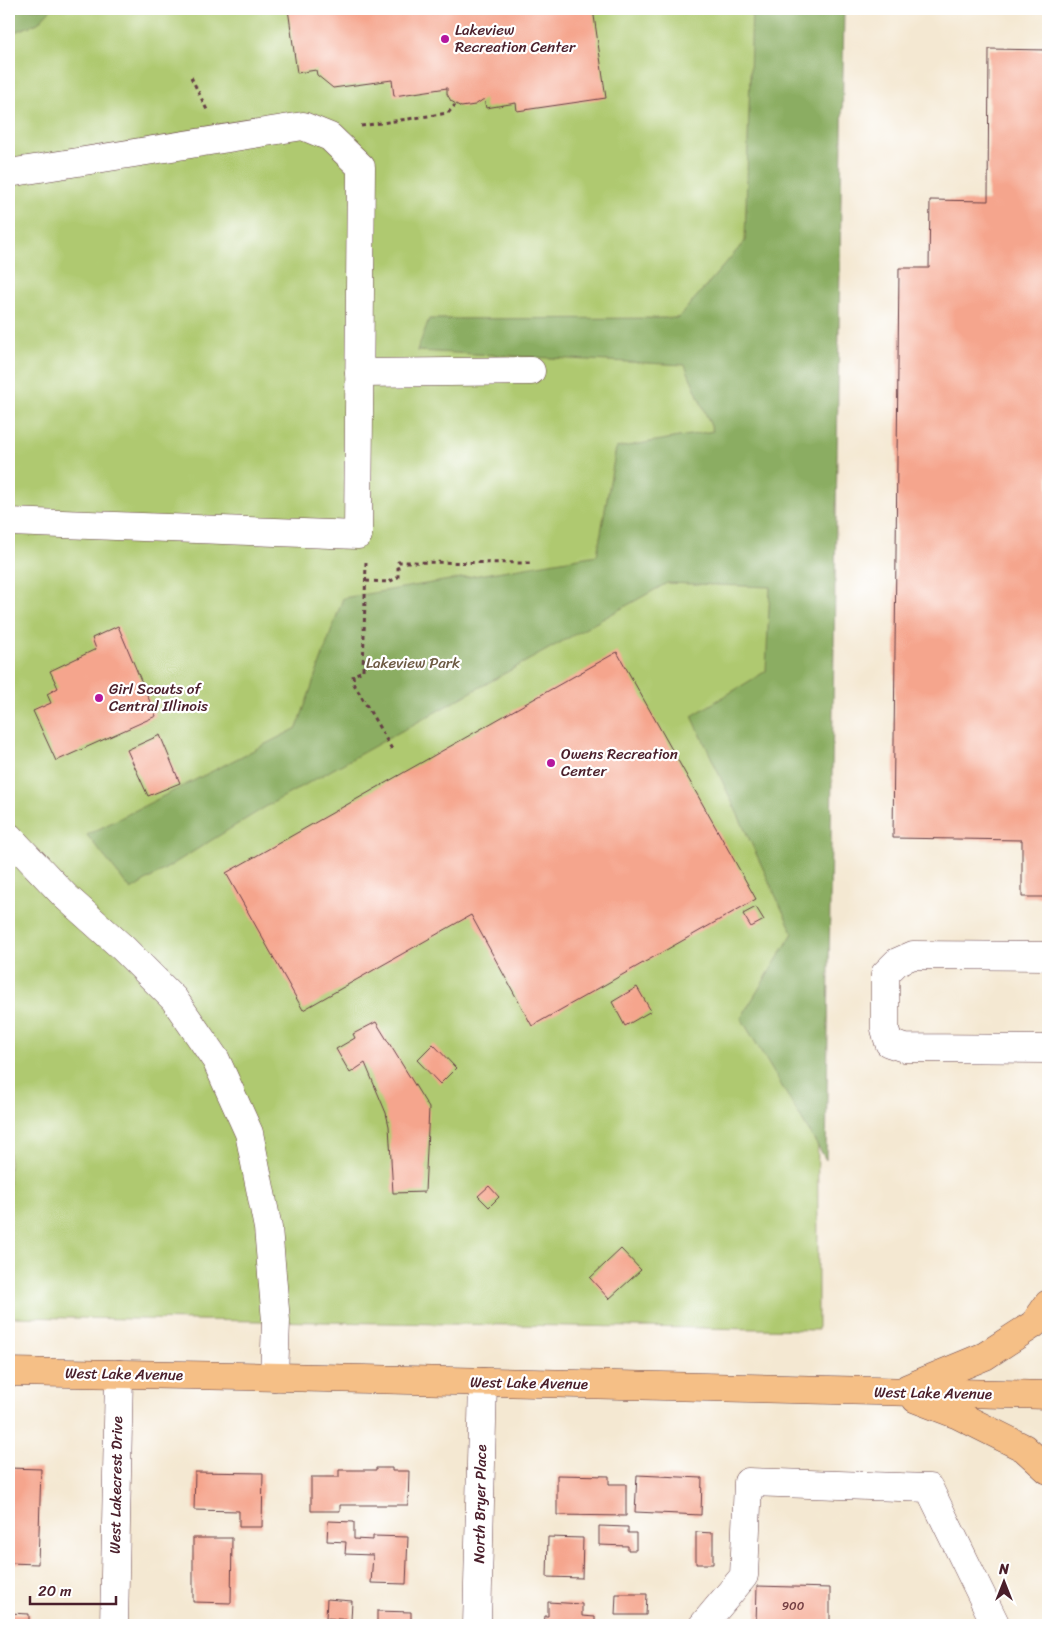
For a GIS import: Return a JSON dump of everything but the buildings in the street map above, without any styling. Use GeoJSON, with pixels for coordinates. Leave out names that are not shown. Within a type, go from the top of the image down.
{"type":"FeatureCollection","features":[{"type":"Feature","properties":{"kind":"main road"},"geometry":{"type":"LineString","coordinates":[[899,1392],[985,1356],[1034,1324],[1048,1304]]}},
{"type":"Feature","properties":{"kind":"main road","name":"West Lake Avenue"},"geometry":{"type":"LineString","coordinates":[[9,1372],[1048,1395]]}},
{"type":"Feature","properties":{"kind":"main road"},"geometry":{"type":"LineString","coordinates":[[899,1392],[958,1415],[1024,1448],[1048,1470]]}},
{"type":"Feature","properties":{"kind":"street"},"geometry":{"type":"LineString","coordinates":[[9,173],[303,126],[330,137],[361,167],[358,535],[9,522]]}},
{"type":"Feature","properties":{"kind":"street"},"geometry":{"type":"LineString","coordinates":[[359,373],[530,371]]}},
{"type":"Feature","properties":{"kind":"street"},"geometry":{"type":"LineString","coordinates":[[9,837],[65,896],[123,948],[174,999],[216,1060],[248,1133],[268,1228],[276,1321],[274,1377]]}},
{"type":"Feature","properties":{"kind":"street"},"geometry":{"type":"LineString","coordinates":[[1048,956],[913,955],[897,962],[886,974],[885,1029],[889,1043],[904,1048],[1048,1049]]}},
{"type":"Feature","properties":{"kind":"street","name":"West Lakecrest Drive"},"geometry":{"type":"LineString","coordinates":[[114,1625],[119,1374]]}},
{"type":"Feature","properties":{"kind":"street","name":"North Bryer Place"},"geometry":{"type":"LineString","coordinates":[[477,1625],[483,1382]]}},
{"type":"Feature","properties":{"kind":"street"},"geometry":{"type":"LineString","coordinates":[[703,1625],[744,1576],[748,1482],[928,1488],[996,1625]]}},
{"type":"Feature","properties":{"kind":"path"},"geometry":{"type":"LineString","coordinates":[[191,77],[209,113]]}},
{"type":"Feature","properties":{"kind":"path"},"geometry":{"type":"LineString","coordinates":[[360,126],[448,113],[455,105]]}},
{"type":"Feature","properties":{"kind":"path"},"geometry":{"type":"LineString","coordinates":[[366,581],[389,582],[398,577],[398,562],[532,563]]}},
{"type":"Feature","properties":{"kind":"path"},"geometry":{"type":"LineString","coordinates":[[366,575],[363,671],[353,675],[354,684],[393,751]]}},
{"type":"Feature","properties":{"kind":"green space","name":"Lakeview Park"},"geometry":{"type":"Polygon","coordinates":[[[9,9],[816,9],[818,1330],[9,1317],[9,9]]]}},
{"type":"Feature","properties":{"kind":"green space"},"geometry":{"type":"Polygon","coordinates":[[[9,9],[51,9],[38,23],[9,34],[9,9]]]}},
{"type":"Feature","properties":{"kind":"green space"},"geometry":{"type":"Polygon","coordinates":[[[752,9],[844,9],[826,1160],[741,1018],[793,933],[692,716],[766,671],[770,587],[667,583],[267,806],[131,890],[87,835],[297,728],[343,598],[597,555],[616,448],[713,431],[685,365],[417,351],[429,319],[678,318],[745,241],[752,9]]]}},
{"type":"Feature","properties":{"kind":"place","name":"Lakeview Recreation Center"},"geometry":{"type":"Point","coordinates":[445,39]}},
{"type":"Feature","properties":{"kind":"place","name":"Girl Scouts of Central Illinois"},"geometry":{"type":"Point","coordinates":[99,698]}},
{"type":"Feature","properties":{"kind":"place","name":"Owens Recreation Center"},"geometry":{"type":"Point","coordinates":[551,763]}}]}
